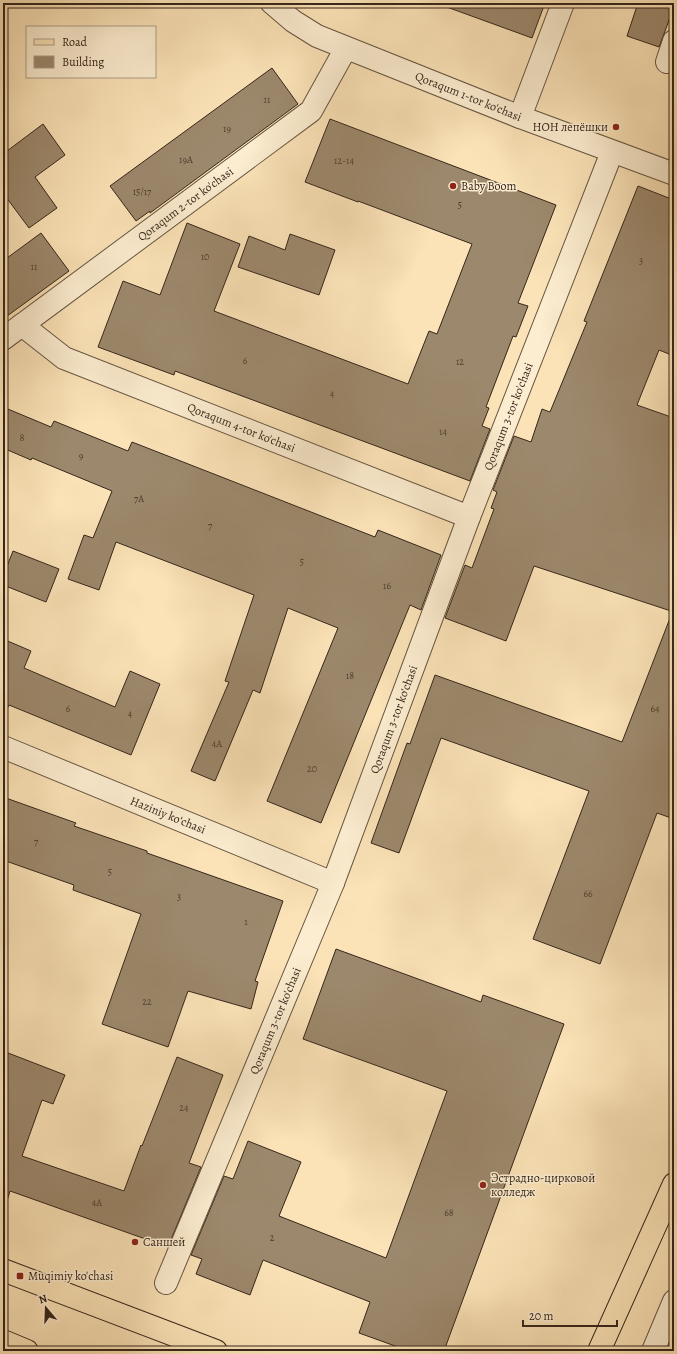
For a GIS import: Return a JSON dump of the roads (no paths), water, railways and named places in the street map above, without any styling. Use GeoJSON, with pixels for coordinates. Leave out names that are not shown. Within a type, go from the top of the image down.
{"type":"FeatureCollection","features":[{"type":"Feature","properties":{"kind":"main road"},"geometry":{"type":"LineString","coordinates":[[600,1351],[674,1184]]}},
{"type":"Feature","properties":{"kind":"main road"},"geometry":{"type":"LineString","coordinates":[[3,1270],[216,1351]]}},
{"type":"Feature","properties":{"kind":"main road"},"geometry":{"type":"LineString","coordinates":[[3,1341],[27,1351]]}},
{"type":"Feature","properties":{"kind":"street","name":"Qoraqum 1-tor ko'chasi"},"geometry":{"type":"LineString","coordinates":[[272,3],[293,21],[317,36],[520,117],[674,174]]}},
{"type":"Feature","properties":{"kind":"street"},"geometry":{"type":"LineString","coordinates":[[520,117],[563,3]]}},
{"type":"Feature","properties":{"kind":"street"},"geometry":{"type":"LineString","coordinates":[[667,62],[674,41]]}},
{"type":"Feature","properties":{"kind":"street","name":"Qoraqum 2-tor ko'chasi"},"geometry":{"type":"LineString","coordinates":[[3,339],[311,111],[346,48]]}},
{"type":"Feature","properties":{"kind":"street","name":"Qoraqum 3-tor ko'chasi"},"geometry":{"type":"LineString","coordinates":[[166,1283],[333,883],[468,517],[612,152]]}},
{"type":"Feature","properties":{"kind":"street","name":"Qoraqum 4-tor ko'chasi"},"geometry":{"type":"LineString","coordinates":[[22,325],[64,358],[468,517]]}},
{"type":"Feature","properties":{"kind":"street","name":"Haziniy koʻchasi"},"geometry":{"type":"LineString","coordinates":[[3,747],[333,883]]}},
{"type":"Feature","properties":{"kind":"street"},"geometry":{"type":"LineString","coordinates":[[653,1351],[674,1301]]}},
{"type":"Feature","properties":{"kind":"place","name":"НОН лепёшки"},"geometry":{"type":"Point","coordinates":[616,127]}},
{"type":"Feature","properties":{"kind":"place","name":"Baby Boom"},"geometry":{"type":"Point","coordinates":[453,186]}},
{"type":"Feature","properties":{"kind":"place","name":"Эстрадно-цирковой колледж"},"geometry":{"type":"Point","coordinates":[483,1185]}},
{"type":"Feature","properties":{"kind":"place","name":"Саншей"},"geometry":{"type":"Point","coordinates":[135,1242]}},
{"type":"Feature","properties":{"kind":"place","name":"Muqimiy ko'chasi"},"geometry":{"type":"Point","coordinates":[20,1276]}}]}
